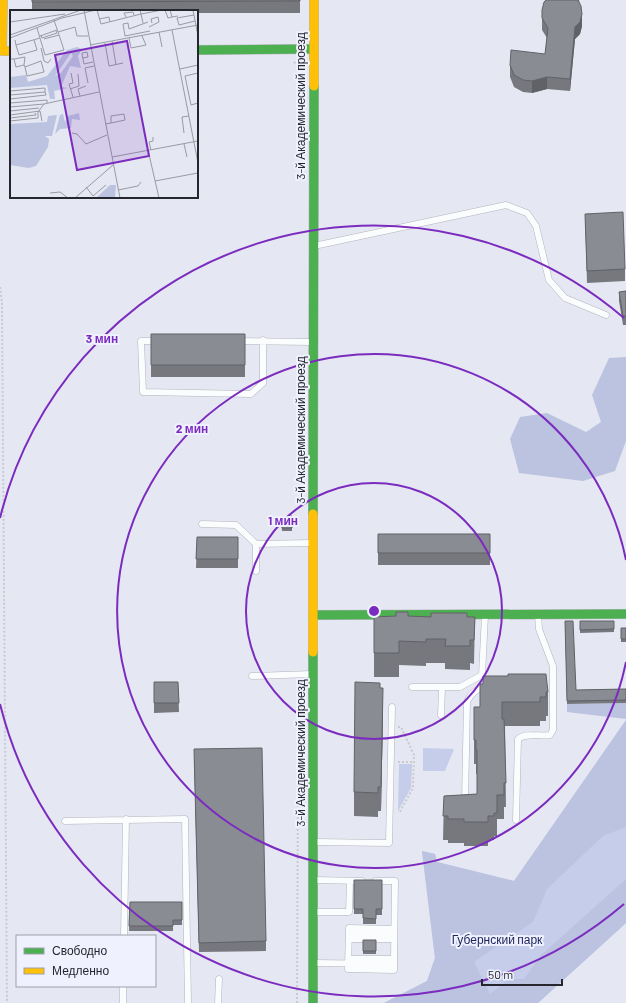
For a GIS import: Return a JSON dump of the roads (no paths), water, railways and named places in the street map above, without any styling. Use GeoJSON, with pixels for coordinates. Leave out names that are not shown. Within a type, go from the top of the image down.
{"type":"FeatureCollection","features":[{"type":"Feature","properties":{"kind":"street"},"geometry":{"type":"LineString","coordinates":[[3,0],[4,51]]}},
{"type":"Feature","properties":{"kind":"street","name":"3-й Академический проезд"},"geometry":{"type":"LineString","coordinates":[[313,1003],[314,615],[312,342],[314,246],[312,49],[314,0]]}},
{"type":"Feature","properties":{"kind":"street"},"geometry":{"type":"LineString","coordinates":[[198,50],[312,49]]}},
{"type":"Feature","properties":{"kind":"street"},"geometry":{"type":"LineString","coordinates":[[314,615],[626,614]]}},
{"type":"Feature","properties":{"kind":"lane"},"geometry":{"type":"LineString","coordinates":[[314,246],[506,205],[527,212],[536,226],[550,280],[565,298],[606,315]]}},
{"type":"Feature","properties":{"kind":"lane"},"geometry":{"type":"LineString","coordinates":[[232,341],[263,340],[312,342]]}},
{"type":"Feature","properties":{"kind":"lane"},"geometry":{"type":"LineString","coordinates":[[164,341],[141,341],[143,392],[251,394],[263,383],[263,340]]}},
{"type":"Feature","properties":{"kind":"lane"},"geometry":{"type":"LineString","coordinates":[[202,524],[236,525],[256,544],[313,542]]}},
{"type":"Feature","properties":{"kind":"lane"},"geometry":{"type":"LineString","coordinates":[[256,544],[256,571]]}},
{"type":"Feature","properties":{"kind":"lane"},"geometry":{"type":"LineString","coordinates":[[412,687],[460,687],[482,675],[485,615]]}},
{"type":"Feature","properties":{"kind":"lane"},"geometry":{"type":"LineString","coordinates":[[516,820],[517,742],[520,736],[550,735],[552,730],[553,666],[539,629],[538,615]]}},
{"type":"Feature","properties":{"kind":"lane"},"geometry":{"type":"LineString","coordinates":[[252,676],[314,674]]}},
{"type":"Feature","properties":{"kind":"lane"},"geometry":{"type":"LineString","coordinates":[[441,715],[442,687]]}},
{"type":"Feature","properties":{"kind":"lane"},"geometry":{"type":"LineString","coordinates":[[465,806],[467,702],[470,696],[479,688],[496,687]]}},
{"type":"Feature","properties":{"kind":"lane"},"geometry":{"type":"LineString","coordinates":[[546,687],[553,688]]}},
{"type":"Feature","properties":{"kind":"lane"},"geometry":{"type":"LineString","coordinates":[[313,842],[390,843],[392,706]]}},
{"type":"Feature","properties":{"kind":"lane"},"geometry":{"type":"LineString","coordinates":[[124,935],[126,819]]}},
{"type":"Feature","properties":{"kind":"lane"},"geometry":{"type":"LineString","coordinates":[[65,821],[185,819],[188,1003]]}},
{"type":"Feature","properties":{"kind":"lane"},"geometry":{"type":"LineString","coordinates":[[314,880],[395,881],[394,970],[348,964]]}},
{"type":"Feature","properties":{"kind":"lane"},"geometry":{"type":"LineString","coordinates":[[313,912],[349,912],[350,880]]}},
{"type":"Feature","properties":{"kind":"lane"},"geometry":{"type":"LineString","coordinates":[[349,934],[394,934]]}},
{"type":"Feature","properties":{"kind":"lane"},"geometry":{"type":"LineString","coordinates":[[349,934],[394,934]]}},
{"type":"Feature","properties":{"kind":"lane"},"geometry":{"type":"LineString","coordinates":[[348,964],[349,934]]}},
{"type":"Feature","properties":{"kind":"lane"},"geometry":{"type":"LineString","coordinates":[[313,964],[394,962]]}},
{"type":"Feature","properties":{"kind":"lane"},"geometry":{"type":"LineString","coordinates":[[218,1003],[219,979]]}},
{"type":"Feature","properties":{"kind":"lane"},"geometry":{"type":"LineString","coordinates":[[123,1003],[124,987]]}},
{"type":"Feature","properties":{"kind":"park label","name":"Губернский парк"},"geometry":{"type":"Point","coordinates":[497,940]}}]}
